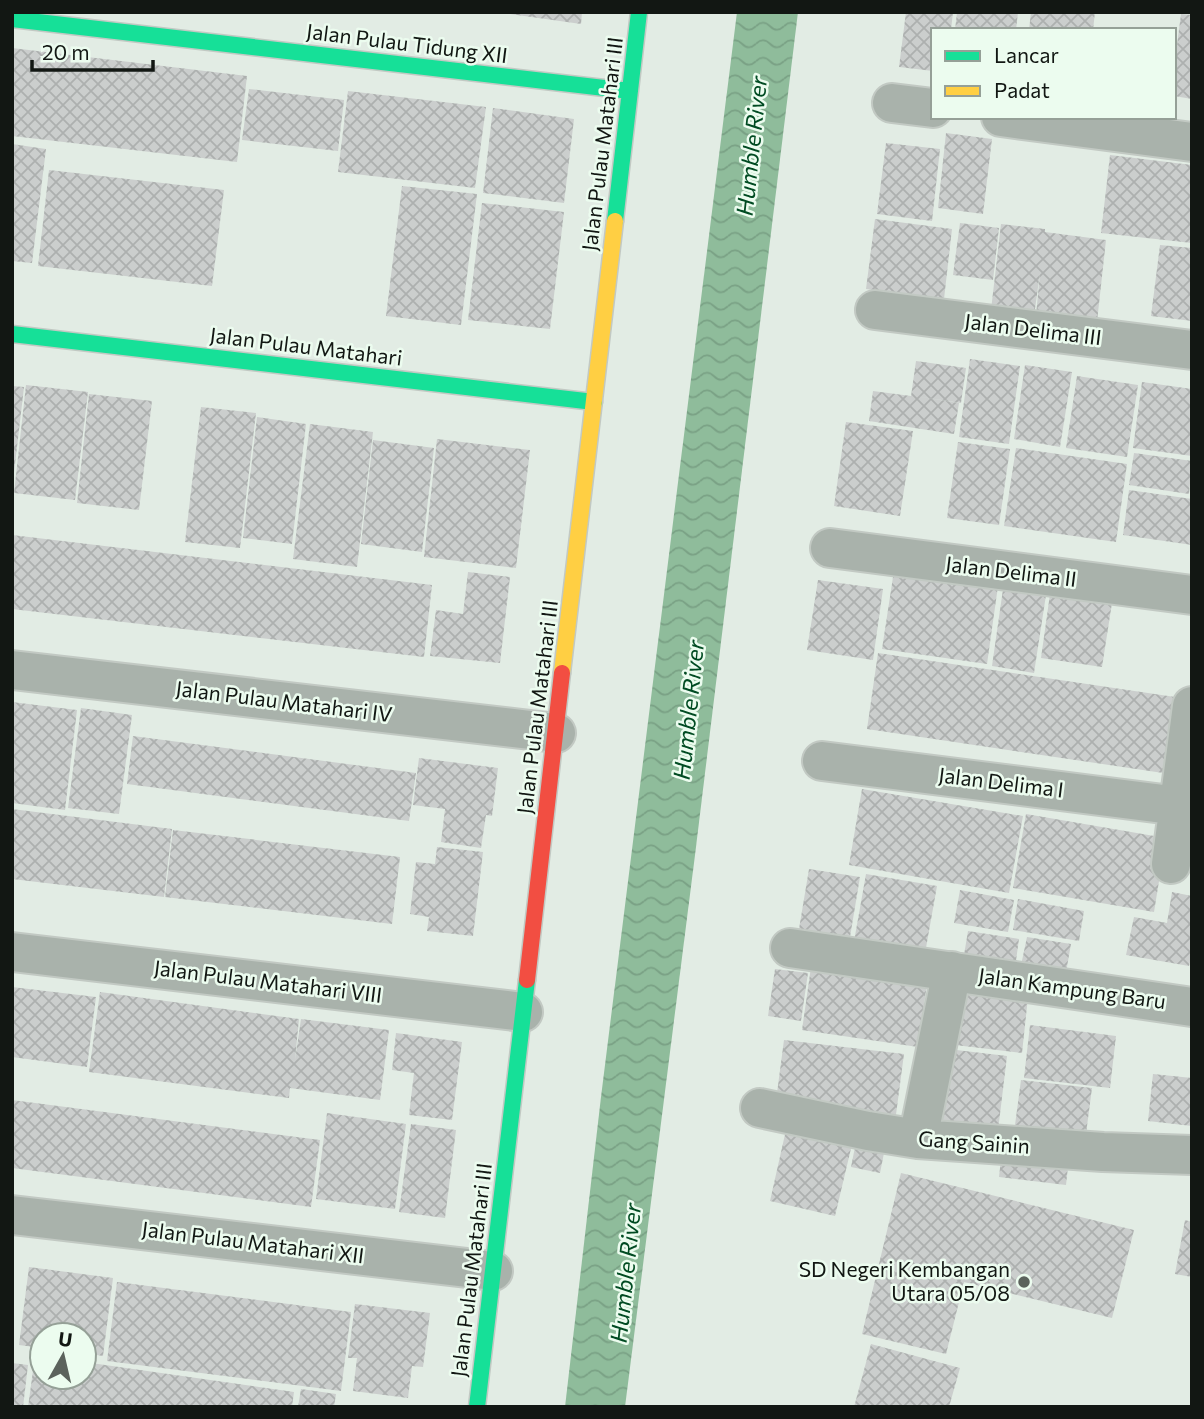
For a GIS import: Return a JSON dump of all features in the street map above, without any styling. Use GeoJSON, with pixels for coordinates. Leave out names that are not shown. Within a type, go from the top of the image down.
{"type":"FeatureCollection","features":[{"type":"Feature","properties":{"kind":"street","name":"Jalan Pulau Matahari III"},"geometry":{"type":"LineString","coordinates":[[477,1407],[639,12]]}},
{"type":"Feature","properties":{"kind":"street","name":"Jalan Pulau Tidung XII"},"geometry":{"type":"LineString","coordinates":[[12,19],[630,91]]}},
{"type":"Feature","properties":{"kind":"street"},"geometry":{"type":"LineString","coordinates":[[892,103],[931,108]]}},
{"type":"Feature","properties":{"kind":"street"},"geometry":{"type":"LineString","coordinates":[[1016,119],[1192,142]]}},
{"type":"Feature","properties":{"kind":"street","name":"Jalan Delima III"},"geometry":{"type":"LineString","coordinates":[[875,310],[1192,350]]}},
{"type":"Feature","properties":{"kind":"street","name":"Jalan Pulau Matahari"},"geometry":{"type":"LineString","coordinates":[[12,334],[594,402]]}},
{"type":"Feature","properties":{"kind":"street","name":"Jalan Delima II"},"geometry":{"type":"LineString","coordinates":[[830,548],[1192,595]]}},
{"type":"Feature","properties":{"kind":"street","name":"Jalan Pulau Matahari IV"},"geometry":{"type":"LineString","coordinates":[[12,670],[556,733]]}},
{"type":"Feature","properties":{"kind":"street"},"geometry":{"type":"LineString","coordinates":[[1171,864],[1192,706]]}},
{"type":"Feature","properties":{"kind":"street","name":"Jalan Delima I"},"geometry":{"type":"LineString","coordinates":[[822,761],[1179,806]]}},
{"type":"Feature","properties":{"kind":"street","name":"Jalan Kampung Baru"},"geometry":{"type":"LineString","coordinates":[[790,948],[1192,1007]]}},
{"type":"Feature","properties":{"kind":"street","name":"Jalan Pulau Matahari VIII"},"geometry":{"type":"LineString","coordinates":[[12,952],[523,1012]]}},
{"type":"Feature","properties":{"kind":"street","name":"Jalan Kampung Baru"},"geometry":{"type":"LineString","coordinates":[[918,1139],[952,971]]}},
{"type":"Feature","properties":{"kind":"street","name":"Gang Sainin"},"geometry":{"type":"LineString","coordinates":[[760,1108],[918,1139],[1103,1152],[1192,1155]]}},
{"type":"Feature","properties":{"kind":"street","name":"Jalan Pulau Matahari XII"},"geometry":{"type":"LineString","coordinates":[[12,1215],[493,1271]]}},
{"type":"Feature","properties":{"kind":"water","name":"Humble River"},"geometry":{"type":"Polygon","coordinates":[[[737,12],[798,12],[695,855],[625,1407],[565,1407],[601,1097],[737,12]]]}},
{"type":"Feature","properties":{"kind":"building"},"geometry":{"type":"Polygon","coordinates":[[[582,12],[581,24],[510,14],[582,12]]]}},
{"type":"Feature","properties":{"kind":"building"},"geometry":{"type":"Polygon","coordinates":[[[906,12],[953,12],[951,28],[931,28],[931,71],[899,67],[906,12]]]}},
{"type":"Feature","properties":{"kind":"building"},"geometry":{"type":"Polygon","coordinates":[[[957,12],[1018,12],[1016,28],[955,28],[957,12]]]}},
{"type":"Feature","properties":{"kind":"building"},"geometry":{"type":"Polygon","coordinates":[[[1031,12],[1095,12],[1093,28],[1029,28],[1031,12]]]}},
{"type":"Feature","properties":{"kind":"building"},"geometry":{"type":"Polygon","coordinates":[[[1181,14],[1192,15],[1192,99],[1176,96],[1176,53],[1181,14]]]}},
{"type":"Feature","properties":{"kind":"building"},"geometry":{"type":"Polygon","coordinates":[[[12,48],[247,76],[237,162],[12,136],[12,48]]]}},
{"type":"Feature","properties":{"kind":"building"},"geometry":{"type":"Polygon","coordinates":[[[249,89],[344,100],[338,151],[242,140],[249,89]]]}},
{"type":"Feature","properties":{"kind":"building"},"geometry":{"type":"Polygon","coordinates":[[[348,91],[486,107],[475,188],[338,172],[348,91]]]}},
{"type":"Feature","properties":{"kind":"building"},"geometry":{"type":"Polygon","coordinates":[[[493,108],[574,119],[564,203],[483,193],[493,108]]]}},
{"type":"Feature","properties":{"kind":"building"},"geometry":{"type":"Polygon","coordinates":[[[946,133],[992,139],[983,214],[938,208],[946,133]]]}},
{"type":"Feature","properties":{"kind":"building"},"geometry":{"type":"Polygon","coordinates":[[[886,143],[940,149],[932,221],[877,214],[886,143]]]}},
{"type":"Feature","properties":{"kind":"building"},"geometry":{"type":"Polygon","coordinates":[[[12,144],[46,149],[32,263],[12,261],[12,144]]]}},
{"type":"Feature","properties":{"kind":"building"},"geometry":{"type":"Polygon","coordinates":[[[1110,155],[1192,165],[1192,243],[1101,233],[1110,155]]]}},
{"type":"Feature","properties":{"kind":"building"},"geometry":{"type":"Polygon","coordinates":[[[49,170],[224,190],[212,286],[38,266],[49,170]]]}},
{"type":"Feature","properties":{"kind":"building"},"geometry":{"type":"Polygon","coordinates":[[[402,186],[477,194],[461,325],[386,316],[402,186]]]}},
{"type":"Feature","properties":{"kind":"building"},"geometry":{"type":"Polygon","coordinates":[[[482,203],[564,212],[550,329],[468,320],[482,203]]]}},
{"type":"Feature","properties":{"kind":"building"},"geometry":{"type":"Polygon","coordinates":[[[875,219],[952,229],[944,299],[866,289],[875,219]]]}},
{"type":"Feature","properties":{"kind":"building"},"geometry":{"type":"Polygon","coordinates":[[[960,223],[999,228],[993,280],[953,275],[960,223]]]}},
{"type":"Feature","properties":{"kind":"building"},"geometry":{"type":"Polygon","coordinates":[[[1001,224],[1106,240],[1097,322],[1036,315],[1040,273],[1034,316],[991,310],[1001,224]]]}},
{"type":"Feature","properties":{"kind":"building"},"geometry":{"type":"Polygon","coordinates":[[[1160,245],[1192,248],[1192,321],[1151,316],[1160,245]]]}},
{"type":"Feature","properties":{"kind":"building"},"geometry":{"type":"Polygon","coordinates":[[[970,359],[1020,366],[1009,444],[959,437],[970,359]]]}},
{"type":"Feature","properties":{"kind":"building"},"geometry":{"type":"Polygon","coordinates":[[[916,361],[966,368],[961,403],[915,396],[959,403],[954,434],[869,421],[873,391],[911,396],[916,361]]]}},
{"type":"Feature","properties":{"kind":"building"},"geometry":{"type":"Polygon","coordinates":[[[1025,365],[1072,372],[1060,447],[1014,439],[1025,365]]]}},
{"type":"Feature","properties":{"kind":"building"},"geometry":{"type":"Polygon","coordinates":[[[1077,376],[1138,385],[1127,457],[1066,448],[1077,376]]]}},
{"type":"Feature","properties":{"kind":"building"},"geometry":{"type":"Polygon","coordinates":[[[1142,382],[1192,389],[1192,456],[1133,448],[1142,382]]]}},
{"type":"Feature","properties":{"kind":"building"},"geometry":{"type":"Polygon","coordinates":[[[26,385],[88,392],[75,500],[14,493],[26,385]]]}},
{"type":"Feature","properties":{"kind":"building"},"geometry":{"type":"Polygon","coordinates":[[[12,386],[24,387],[14,473],[12,473],[12,386]]]}},
{"type":"Feature","properties":{"kind":"building"},"geometry":{"type":"Polygon","coordinates":[[[89,394],[152,401],[139,510],[77,503],[89,394]]]}},
{"type":"Feature","properties":{"kind":"building"},"geometry":{"type":"Polygon","coordinates":[[[201,407],[256,413],[240,548],[185,542],[201,407]]]}},
{"type":"Feature","properties":{"kind":"building"},"geometry":{"type":"Polygon","coordinates":[[[257,417],[306,424],[292,544],[243,538],[257,417]]]}},
{"type":"Feature","properties":{"kind":"building"},"geometry":{"type":"Polygon","coordinates":[[[846,422],[913,431],[900,516],[834,506],[846,422]]]}},
{"type":"Feature","properties":{"kind":"building"},"geometry":{"type":"Polygon","coordinates":[[[310,424],[373,432],[357,567],[293,559],[310,424]]]}},
{"type":"Feature","properties":{"kind":"building"},"geometry":{"type":"Polygon","coordinates":[[[437,439],[530,450],[516,568],[424,557],[437,439]]]}},
{"type":"Feature","properties":{"kind":"building"},"geometry":{"type":"Polygon","coordinates":[[[373,440],[434,448],[422,552],[361,544],[373,440]]]}},
{"type":"Feature","properties":{"kind":"building"},"geometry":{"type":"Polygon","coordinates":[[[958,442],[1010,449],[999,525],[947,518],[958,442]]]}},
{"type":"Feature","properties":{"kind":"building"},"geometry":{"type":"Polygon","coordinates":[[[1016,448],[1127,464],[1116,542],[1004,526],[1016,448]]]}},
{"type":"Feature","properties":{"kind":"building"},"geometry":{"type":"Polygon","coordinates":[[[1134,453],[1192,461],[1189,494],[1129,485],[1134,453]]]}},
{"type":"Feature","properties":{"kind":"building"},"geometry":{"type":"Polygon","coordinates":[[[1129,490],[1192,499],[1192,545],[1123,535],[1129,490]]]}},
{"type":"Feature","properties":{"kind":"building"},"geometry":{"type":"Polygon","coordinates":[[[12,535],[432,585],[424,657],[12,609],[12,535]]]}},
{"type":"Feature","properties":{"kind":"building"},"geometry":{"type":"Polygon","coordinates":[[[895,564],[999,579],[987,664],[882,649],[895,564]]]}},
{"type":"Feature","properties":{"kind":"building"},"geometry":{"type":"Polygon","coordinates":[[[468,572],[510,577],[500,663],[430,656],[436,610],[463,614],[468,572]]]}},
{"type":"Feature","properties":{"kind":"building"},"geometry":{"type":"Polygon","coordinates":[[[818,580],[883,589],[873,660],[807,650],[818,580]]]}},
{"type":"Feature","properties":{"kind":"building"},"geometry":{"type":"Polygon","coordinates":[[[1003,589],[1046,595],[1034,673],[992,666],[1003,589]]]}},
{"type":"Feature","properties":{"kind":"building"},"geometry":{"type":"Polygon","coordinates":[[[1050,594],[1112,603],[1102,667],[1041,658],[1050,594]]]}},
{"type":"Feature","properties":{"kind":"building"},"geometry":{"type":"Polygon","coordinates":[[[878,653],[1175,697],[1163,773],[867,729],[878,653]]]}},
{"type":"Feature","properties":{"kind":"building"},"geometry":{"type":"Polygon","coordinates":[[[12,702],[77,710],[65,810],[12,803],[12,702]]]}},
{"type":"Feature","properties":{"kind":"building"},"geometry":{"type":"Polygon","coordinates":[[[81,708],[132,715],[119,814],[68,808],[81,708]]]}},
{"type":"Feature","properties":{"kind":"building"},"geometry":{"type":"Polygon","coordinates":[[[133,736],[416,773],[409,821],[127,784],[133,736]]]}},
{"type":"Feature","properties":{"kind":"building"},"geometry":{"type":"Polygon","coordinates":[[[419,758],[498,768],[492,816],[486,815],[481,848],[441,842],[445,809],[413,805],[419,758]]]}},
{"type":"Feature","properties":{"kind":"building"},"geometry":{"type":"Polygon","coordinates":[[[862,789],[1023,816],[1009,893],[849,865],[862,789]]]}},
{"type":"Feature","properties":{"kind":"building"},"geometry":{"type":"Polygon","coordinates":[[[12,809],[172,829],[164,897],[12,879],[12,809]]]}},
{"type":"Feature","properties":{"kind":"building"},"geometry":{"type":"Polygon","coordinates":[[[1026,814],[1166,838],[1154,912],[1013,888],[1026,814]]]}},
{"type":"Feature","properties":{"kind":"building"},"geometry":{"type":"Polygon","coordinates":[[[173,830],[400,857],[392,924],[165,897],[173,830]]]}},
{"type":"Feature","properties":{"kind":"building"},"geometry":{"type":"Polygon","coordinates":[[[437,847],[483,852],[473,936],[427,931],[429,917],[410,914],[416,862],[435,864],[437,847]]]}},
{"type":"Feature","properties":{"kind":"building"},"geometry":{"type":"Polygon","coordinates":[[[809,869],[860,877],[849,943],[798,935],[809,869]]]}},
{"type":"Feature","properties":{"kind":"building"},"geometry":{"type":"Polygon","coordinates":[[[866,874],[937,886],[924,959],[853,947],[866,874]]]}},
{"type":"Feature","properties":{"kind":"building"},"geometry":{"type":"Polygon","coordinates":[[[960,890],[1014,900],[1008,932],[954,923],[960,890]]]}},
{"type":"Feature","properties":{"kind":"building"},"geometry":{"type":"Polygon","coordinates":[[[1172,892],[1192,896],[1192,955],[1189,966],[1126,955],[1134,917],[1167,923],[1172,892]]]}},
{"type":"Feature","properties":{"kind":"building"},"geometry":{"type":"Polygon","coordinates":[[[1018,899],[1084,911],[1079,941],[1013,930],[1018,899]]]}},
{"type":"Feature","properties":{"kind":"building"},"geometry":{"type":"Polygon","coordinates":[[[968,931],[1019,939],[1014,975],[962,967],[968,931]]]}},
{"type":"Feature","properties":{"kind":"building"},"geometry":{"type":"Polygon","coordinates":[[[1027,937],[1071,944],[1065,978],[1020,970],[1027,937]]]}},
{"type":"Feature","properties":{"kind":"building"},"geometry":{"type":"Polygon","coordinates":[[[812,960],[928,977],[918,1047],[802,1030],[812,960]]]}},
{"type":"Feature","properties":{"kind":"building"},"geometry":{"type":"Polygon","coordinates":[[[775,969],[808,973],[801,1021],[768,1016],[775,969]]]}},
{"type":"Feature","properties":{"kind":"building"},"geometry":{"type":"Polygon","coordinates":[[[963,980],[1029,988],[1022,1053],[955,1045],[963,980]]]}},
{"type":"Feature","properties":{"kind":"building"},"geometry":{"type":"Polygon","coordinates":[[[12,987],[96,997],[87,1067],[12,1057],[12,987]]]}},
{"type":"Feature","properties":{"kind":"building"},"geometry":{"type":"Polygon","coordinates":[[[100,992],[299,1019],[295,1060],[301,1019],[389,1030],[380,1100],[290,1088],[289,1098],[89,1072],[100,992]]]}},
{"type":"Feature","properties":{"kind":"building"},"geometry":{"type":"Polygon","coordinates":[[[1030,1025],[1116,1036],[1110,1088],[1024,1078],[1030,1025]]]}},
{"type":"Feature","properties":{"kind":"building"},"geometry":{"type":"Polygon","coordinates":[[[396,1033],[462,1042],[452,1120],[409,1115],[414,1073],[392,1070],[396,1033]]]}},
{"type":"Feature","properties":{"kind":"building"},"geometry":{"type":"Polygon","coordinates":[[[784,1040],[904,1054],[895,1122],[775,1108],[784,1040]]]}},
{"type":"Feature","properties":{"kind":"building"},"geometry":{"type":"Polygon","coordinates":[[[948,1049],[1007,1056],[997,1139],[938,1132],[948,1049]]]}},
{"type":"Feature","properties":{"kind":"building"},"geometry":{"type":"Polygon","coordinates":[[[1153,1074],[1192,1078],[1192,1126],[1148,1121],[1153,1074]]]}},
{"type":"Feature","properties":{"kind":"building"},"geometry":{"type":"Polygon","coordinates":[[[1021,1080],[1092,1088],[1084,1149],[1013,1140],[1021,1080]]]}},
{"type":"Feature","properties":{"kind":"building"},"geometry":{"type":"Polygon","coordinates":[[[12,1100],[320,1140],[311,1207],[12,1168],[12,1100]]]}},
{"type":"Feature","properties":{"kind":"building"},"geometry":{"type":"Polygon","coordinates":[[[327,1113],[406,1124],[395,1209],[316,1199],[327,1113]]]}},
{"type":"Feature","properties":{"kind":"building"},"geometry":{"type":"Polygon","coordinates":[[[788,1121],[854,1136],[835,1216],[770,1201],[788,1121]]]}},
{"type":"Feature","properties":{"kind":"building"},"geometry":{"type":"Polygon","coordinates":[[[411,1124],[456,1130],[445,1218],[399,1212],[411,1124]]]}},
{"type":"Feature","properties":{"kind":"building"},"geometry":{"type":"Polygon","coordinates":[[[857,1137],[886,1143],[880,1173],[851,1167],[857,1137]]]}},
{"type":"Feature","properties":{"kind":"building"},"geometry":{"type":"Polygon","coordinates":[[[1002,1150],[1069,1158],[1066,1185],[999,1177],[1002,1150]]]}},
{"type":"Feature","properties":{"kind":"building"},"geometry":{"type":"Polygon","coordinates":[[[901,1173],[1134,1230],[1112,1318],[964,1282],[946,1354],[862,1334],[901,1173]]]}},
{"type":"Feature","properties":{"kind":"building"},"geometry":{"type":"Polygon","coordinates":[[[1185,1220],[1192,1222],[1192,1277],[1175,1274],[1185,1220]]]}},
{"type":"Feature","properties":{"kind":"building"},"geometry":{"type":"Polygon","coordinates":[[[29,1267],[113,1278],[103,1356],[98,1355],[98,1321],[28,1321],[28,1346],[19,1345],[29,1267]]]}},
{"type":"Feature","properties":{"kind":"building"},"geometry":{"type":"Polygon","coordinates":[[[117,1282],[351,1312],[341,1391],[107,1361],[117,1282]]]}},
{"type":"Feature","properties":{"kind":"building"},"geometry":{"type":"Polygon","coordinates":[[[355,1304],[430,1313],[423,1367],[412,1366],[408,1398],[353,1391],[357,1358],[348,1358],[355,1304]]]}},
{"type":"Feature","properties":{"kind":"building"},"geometry":{"type":"Polygon","coordinates":[[[871,1344],[960,1368],[949,1407],[854,1407],[871,1344]]]}},
{"type":"Feature","properties":{"kind":"building"},"geometry":{"type":"Polygon","coordinates":[[[12,1363],[28,1365],[23,1407],[12,1407],[12,1363]]]}},
{"type":"Feature","properties":{"kind":"building"},"geometry":{"type":"Polygon","coordinates":[[[98,1364],[294,1392],[292,1407],[28,1407],[30,1391],[98,1391],[98,1364]]]}},
{"type":"Feature","properties":{"kind":"building"},"geometry":{"type":"Polygon","coordinates":[[[301,1389],[336,1394],[334,1407],[298,1407],[301,1389]]]}},
{"type":"Feature","properties":{"kind":"traffic: fast"},"geometry":{"type":"LineString","coordinates":[[615,221],[639,12]]}},
{"type":"Feature","properties":{"kind":"traffic: fast"},"geometry":{"type":"LineString","coordinates":[[12,19],[630,91]]}},
{"type":"Feature","properties":{"kind":"traffic: fast"},"geometry":{"type":"LineString","coordinates":[[12,334],[594,402]]}},
{"type":"Feature","properties":{"kind":"traffic: fast"},"geometry":{"type":"LineString","coordinates":[[477,1407],[527,980]]}},
{"type":"Feature","properties":{"kind":"traffic: slow"},"geometry":{"type":"LineString","coordinates":[[562,673],[615,221]]}},
{"type":"Feature","properties":{"kind":"traffic: jam"},"geometry":{"type":"LineString","coordinates":[[527,980],[562,673]]}},
{"type":"Feature","properties":{"kind":"place","name":"SD Negeri Kembangan Utara 05/08"},"geometry":{"type":"Point","coordinates":[1024,1282]}}]}
